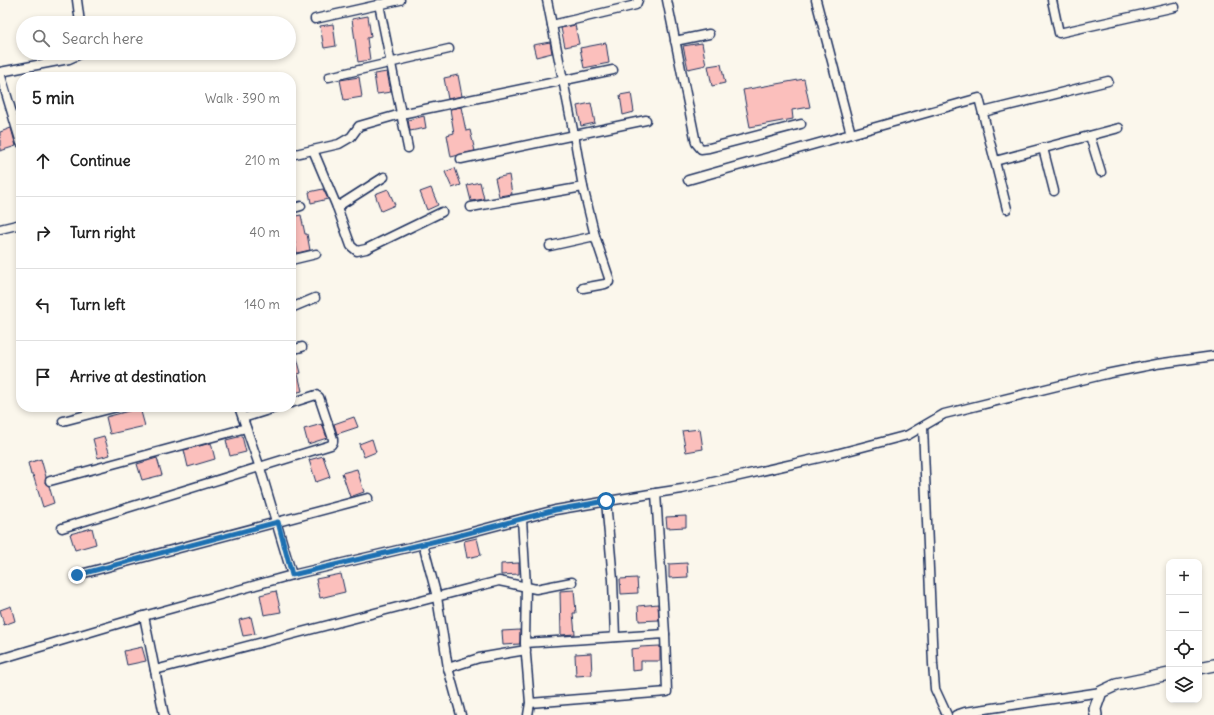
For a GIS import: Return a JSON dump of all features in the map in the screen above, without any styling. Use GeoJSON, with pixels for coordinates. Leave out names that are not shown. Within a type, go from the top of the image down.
{"type":"FeatureCollection","features":[{"type":"Feature","properties":{"kind":"street"},"geometry":{"type":"LineString","coordinates":[[78,0],[79,16]]}},
{"type":"Feature","properties":{"kind":"street"},"geometry":{"type":"LineString","coordinates":[[315,19],[400,0]]}},
{"type":"Feature","properties":{"kind":"street"},"geometry":{"type":"LineString","coordinates":[[547,0],[583,187],[594,236],[608,273],[609,282],[583,288]]}},
{"type":"Feature","properties":{"kind":"street"},"geometry":{"type":"LineString","coordinates":[[552,26],[636,5],[638,0]]}},
{"type":"Feature","properties":{"kind":"street"},"geometry":{"type":"LineString","coordinates":[[666,0],[696,143],[701,149],[801,124]]}},
{"type":"Feature","properties":{"kind":"street"},"geometry":{"type":"LineString","coordinates":[[816,0],[851,134]]}},
{"type":"Feature","properties":{"kind":"street"},"geometry":{"type":"LineString","coordinates":[[1052,0],[1059,33],[1174,7]]}},
{"type":"Feature","properties":{"kind":"street"},"geometry":{"type":"LineString","coordinates":[[379,4],[408,148]]}},
{"type":"Feature","properties":{"kind":"street"},"geometry":{"type":"LineString","coordinates":[[675,41],[709,34]]}},
{"type":"Feature","properties":{"kind":"street"},"geometry":{"type":"LineString","coordinates":[[330,77],[449,49]]}},
{"type":"Feature","properties":{"kind":"street"},"geometry":{"type":"LineString","coordinates":[[16,125],[0,72],[64,60]]}},
{"type":"Feature","properties":{"kind":"street"},"geometry":{"type":"LineString","coordinates":[[296,154],[339,144],[351,137],[359,126],[401,114],[613,70]]}},
{"type":"Feature","properties":{"kind":"street"},"geometry":{"type":"LineString","coordinates":[[983,112],[1108,81]]}},
{"type":"Feature","properties":{"kind":"street"},"geometry":{"type":"LineString","coordinates":[[688,180],[979,98],[1008,208]]}},
{"type":"Feature","properties":{"kind":"street"},"geometry":{"type":"LineString","coordinates":[[461,159],[646,120]]}},
{"type":"Feature","properties":{"kind":"street"},"geometry":{"type":"LineString","coordinates":[[995,161],[1119,128]]}},
{"type":"Feature","properties":{"kind":"street"},"geometry":{"type":"LineString","coordinates":[[1090,136],[1101,172]]}},
{"type":"Feature","properties":{"kind":"street"},"geometry":{"type":"LineString","coordinates":[[1043,148],[1054,191]]}},
{"type":"Feature","properties":{"kind":"street"},"geometry":{"type":"LineString","coordinates":[[313,150],[351,246],[357,251],[442,212]]}},
{"type":"Feature","properties":{"kind":"street"},"geometry":{"type":"LineString","coordinates":[[336,207],[384,177]]}},
{"type":"Feature","properties":{"kind":"street"},"geometry":{"type":"LineString","coordinates":[[471,207],[583,187]]}},
{"type":"Feature","properties":{"kind":"street"},"geometry":{"type":"LineString","coordinates":[[296,208],[301,206]]}},
{"type":"Feature","properties":{"kind":"street"},"geometry":{"type":"LineString","coordinates":[[0,229],[16,225]]}},
{"type":"Feature","properties":{"kind":"street"},"geometry":{"type":"LineString","coordinates":[[550,246],[594,236]]}},
{"type":"Feature","properties":{"kind":"street"},"geometry":{"type":"LineString","coordinates":[[296,259],[316,254]]}},
{"type":"Feature","properties":{"kind":"street"},"geometry":{"type":"LineString","coordinates":[[296,306],[315,298]]}},
{"type":"Feature","properties":{"kind":"street"},"geometry":{"type":"LineString","coordinates":[[296,349],[302,347]]}},
{"type":"Feature","properties":{"kind":"street"},"geometry":{"type":"LineString","coordinates":[[0,659],[144,616],[292,575],[424,544],[555,510],[656,492],[682,489],[832,455],[908,435],[944,414],[1106,374],[1156,364],[1214,356]]}},
{"type":"Feature","properties":{"kind":"street"},"geometry":{"type":"LineString","coordinates":[[62,528],[332,445],[333,442],[319,397],[316,395],[296,401]]}},
{"type":"Feature","properties":{"kind":"street"},"geometry":{"type":"LineString","coordinates":[[63,421],[98,412]]}},
{"type":"Feature","properties":{"kind":"street"},"geometry":{"type":"LineString","coordinates":[[241,412],[278,522],[292,575]]}},
{"type":"Feature","properties":{"kind":"street"},"geometry":{"type":"LineString","coordinates":[[243,418],[262,412]]}},
{"type":"Feature","properties":{"kind":"street"},"geometry":{"type":"LineString","coordinates":[[923,427],[933,664],[936,689],[947,715]]}},
{"type":"Feature","properties":{"kind":"street"},"geometry":{"type":"LineString","coordinates":[[50,481],[246,428]]}},
{"type":"Feature","properties":{"kind":"street"},"geometry":{"type":"LineString","coordinates":[[530,703],[667,692],[656,492]]}},
{"type":"Feature","properties":{"kind":"street"},"geometry":{"type":"LineString","coordinates":[[77,575],[368,498]]}},
{"type":"Feature","properties":{"kind":"street"},"geometry":{"type":"LineString","coordinates":[[606,501],[614,580],[615,637]]}},
{"type":"Feature","properties":{"kind":"street"},"geometry":{"type":"LineString","coordinates":[[522,519],[526,586],[526,646],[530,703],[528,715]]}},
{"type":"Feature","properties":{"kind":"street"},"geometry":{"type":"LineString","coordinates":[[424,544],[437,597],[448,668],[461,715]]}},
{"type":"Feature","properties":{"kind":"street"},"geometry":{"type":"LineString","coordinates":[[155,670],[499,581],[536,589],[572,582]]}},
{"type":"Feature","properties":{"kind":"street"},"geometry":{"type":"LineString","coordinates":[[144,616],[164,715]]}},
{"type":"Feature","properties":{"kind":"street"},"geometry":{"type":"LineString","coordinates":[[448,668],[479,658],[526,646],[615,637],[665,634]]}},
{"type":"Feature","properties":{"kind":"street"},"geometry":{"type":"LineString","coordinates":[[1202,667],[1214,665]]}},
{"type":"Feature","properties":{"kind":"street"},"geometry":{"type":"LineString","coordinates":[[956,715],[965,712],[1102,692],[1116,686],[1166,675]]}},
{"type":"Feature","properties":{"kind":"street"},"geometry":{"type":"LineString","coordinates":[[1096,715],[1095,709],[1102,692]]}},
{"type":"Feature","properties":{"kind":"building"},"geometry":{"type":"Polygon","coordinates":[[[368,16],[371,37],[367,38],[370,60],[358,62],[352,19],[368,16]]]}},
{"type":"Feature","properties":{"kind":"building"},"geometry":{"type":"Polygon","coordinates":[[[333,24],[336,46],[324,48],[320,26],[333,24]]]}},
{"type":"Feature","properties":{"kind":"building"},"geometry":{"type":"Polygon","coordinates":[[[575,25],[579,44],[565,47],[561,28],[575,25]]]}},
{"type":"Feature","properties":{"kind":"building"},"geometry":{"type":"Polygon","coordinates":[[[550,42],[552,53],[536,57],[533,45],[550,42]]]}},
{"type":"Feature","properties":{"kind":"building"},"geometry":{"type":"Polygon","coordinates":[[[606,43],[609,63],[584,68],[580,48],[606,43]]]}},
{"type":"Feature","properties":{"kind":"building"},"geometry":{"type":"Polygon","coordinates":[[[702,43],[706,65],[688,69],[683,46],[702,43]]]}},
{"type":"Feature","properties":{"kind":"building"},"geometry":{"type":"Polygon","coordinates":[[[721,64],[725,83],[712,86],[708,66],[721,64]]]}},
{"type":"Feature","properties":{"kind":"building"},"geometry":{"type":"Polygon","coordinates":[[[387,72],[391,92],[377,94],[374,74],[387,72]]]}},
{"type":"Feature","properties":{"kind":"building"},"geometry":{"type":"Polygon","coordinates":[[[458,75],[462,96],[448,99],[444,78],[458,75]]]}},
{"type":"Feature","properties":{"kind":"building"},"geometry":{"type":"Polygon","coordinates":[[[359,77],[362,97],[344,100],[340,80],[359,77]]]}},
{"type":"Feature","properties":{"kind":"building"},"geometry":{"type":"Polygon","coordinates":[[[804,79],[810,107],[792,110],[793,119],[750,127],[743,90],[804,79]]]}},
{"type":"Feature","properties":{"kind":"building"},"geometry":{"type":"Polygon","coordinates":[[[631,93],[634,112],[623,115],[620,95],[631,93]]]}},
{"type":"Feature","properties":{"kind":"building"},"geometry":{"type":"Polygon","coordinates":[[[591,103],[595,123],[581,126],[577,106],[591,103]]]}},
{"type":"Feature","properties":{"kind":"building"},"geometry":{"type":"Polygon","coordinates":[[[461,107],[466,131],[470,130],[475,151],[451,157],[447,135],[454,133],[450,109],[461,107]]]}},
{"type":"Feature","properties":{"kind":"building"},"geometry":{"type":"Polygon","coordinates":[[[424,116],[426,128],[410,131],[408,120],[424,116]]]}},
{"type":"Feature","properties":{"kind":"building"},"geometry":{"type":"Polygon","coordinates":[[[11,128],[16,146],[0,151],[0,132],[11,128]]]}},
{"type":"Feature","properties":{"kind":"building"},"geometry":{"type":"Polygon","coordinates":[[[455,168],[461,185],[452,188],[445,172],[455,168]]]}},
{"type":"Feature","properties":{"kind":"building"},"geometry":{"type":"Polygon","coordinates":[[[509,175],[512,194],[499,196],[495,178],[509,175]]]}},
{"type":"Feature","properties":{"kind":"building"},"geometry":{"type":"Polygon","coordinates":[[[480,182],[484,199],[471,201],[467,185],[480,182]]]}},
{"type":"Feature","properties":{"kind":"building"},"geometry":{"type":"Polygon","coordinates":[[[431,188],[438,205],[427,210],[420,192],[431,188]]]}},
{"type":"Feature","properties":{"kind":"building"},"geometry":{"type":"Polygon","coordinates":[[[323,189],[328,199],[311,203],[309,192],[323,189]]]}},
{"type":"Feature","properties":{"kind":"building"},"geometry":{"type":"Polygon","coordinates":[[[388,189],[395,205],[381,211],[375,194],[388,189]]]}},
{"type":"Feature","properties":{"kind":"building"},"geometry":{"type":"Polygon","coordinates":[[[301,215],[310,250],[297,253],[296,248],[296,216],[301,215]]]}},
{"type":"Feature","properties":{"kind":"building"},"geometry":{"type":"Polygon","coordinates":[[[296,354],[301,373],[298,374],[302,391],[296,393],[296,354]]]}},
{"type":"Feature","properties":{"kind":"building"},"geometry":{"type":"Polygon","coordinates":[[[125,412],[141,412],[145,426],[110,434],[106,417],[125,412]]]}},
{"type":"Feature","properties":{"kind":"building"},"geometry":{"type":"Polygon","coordinates":[[[354,417],[358,427],[337,434],[334,424],[354,417]]]}},
{"type":"Feature","properties":{"kind":"building"},"geometry":{"type":"Polygon","coordinates":[[[322,424],[327,438],[308,444],[304,429],[322,424]]]}},
{"type":"Feature","properties":{"kind":"building"},"geometry":{"type":"Polygon","coordinates":[[[700,429],[703,449],[686,452],[682,431],[700,429]]]}},
{"type":"Feature","properties":{"kind":"building"},"geometry":{"type":"Polygon","coordinates":[[[104,436],[110,455],[98,458],[93,439],[104,436]]]}},
{"type":"Feature","properties":{"kind":"building"},"geometry":{"type":"Polygon","coordinates":[[[242,436],[246,452],[230,456],[226,440],[242,436]]]}},
{"type":"Feature","properties":{"kind":"building"},"geometry":{"type":"Polygon","coordinates":[[[372,439],[376,452],[364,457],[359,444],[372,439]]]}},
{"type":"Feature","properties":{"kind":"building"},"geometry":{"type":"Polygon","coordinates":[[[211,443],[215,459],[188,467],[184,450],[211,443]]]}},
{"type":"Feature","properties":{"kind":"building"},"geometry":{"type":"Polygon","coordinates":[[[323,456],[330,477],[316,482],[309,460],[323,456]]]}},
{"type":"Feature","properties":{"kind":"building"},"geometry":{"type":"Polygon","coordinates":[[[157,458],[162,475],[142,480],[137,464],[157,458]]]}},
{"type":"Feature","properties":{"kind":"building"},"geometry":{"type":"Polygon","coordinates":[[[41,459],[46,477],[45,483],[49,486],[54,503],[43,507],[28,463],[41,459]]]}},
{"type":"Feature","properties":{"kind":"building"},"geometry":{"type":"Polygon","coordinates":[[[357,469],[364,492],[350,497],[342,473],[357,469]]]}},
{"type":"Feature","properties":{"kind":"building"},"geometry":{"type":"Polygon","coordinates":[[[686,516],[686,527],[667,528],[666,517],[686,516]]]}},
{"type":"Feature","properties":{"kind":"building"},"geometry":{"type":"Polygon","coordinates":[[[92,528],[96,544],[75,550],[70,534],[92,528]]]}},
{"type":"Feature","properties":{"kind":"building"},"geometry":{"type":"Polygon","coordinates":[[[477,538],[481,555],[467,558],[464,541],[477,538]]]}},
{"type":"Feature","properties":{"kind":"building"},"geometry":{"type":"Polygon","coordinates":[[[519,563],[519,574],[501,575],[501,564],[519,563]]]}},
{"type":"Feature","properties":{"kind":"building"},"geometry":{"type":"Polygon","coordinates":[[[687,563],[688,577],[669,578],[669,564],[687,563]]]}},
{"type":"Feature","properties":{"kind":"building"},"geometry":{"type":"Polygon","coordinates":[[[341,574],[345,592],[320,598],[316,579],[341,574]]]}},
{"type":"Feature","properties":{"kind":"building"},"geometry":{"type":"Polygon","coordinates":[[[637,578],[638,593],[621,594],[620,579],[637,578]]]}},
{"type":"Feature","properties":{"kind":"building"},"geometry":{"type":"Polygon","coordinates":[[[574,590],[576,613],[573,613],[575,634],[561,635],[560,591],[574,590]]]}},
{"type":"Feature","properties":{"kind":"building"},"geometry":{"type":"Polygon","coordinates":[[[276,591],[281,612],[264,615],[260,595],[276,591]]]}},
{"type":"Feature","properties":{"kind":"building"},"geometry":{"type":"Polygon","coordinates":[[[658,604],[659,620],[639,621],[638,606],[658,604]]]}},
{"type":"Feature","properties":{"kind":"building"},"geometry":{"type":"Polygon","coordinates":[[[11,606],[15,621],[4,625],[0,610],[11,606]]]}},
{"type":"Feature","properties":{"kind":"building"},"geometry":{"type":"Polygon","coordinates":[[[251,617],[255,634],[243,636],[239,620],[251,617]]]}},
{"type":"Feature","properties":{"kind":"building"},"geometry":{"type":"Polygon","coordinates":[[[520,630],[520,644],[503,645],[502,631],[520,630]]]}},
{"type":"Feature","properties":{"kind":"building"},"geometry":{"type":"Polygon","coordinates":[[[660,646],[660,661],[641,661],[641,670],[632,671],[631,649],[660,646]]]}},
{"type":"Feature","properties":{"kind":"building"},"geometry":{"type":"Polygon","coordinates":[[[142,647],[146,661],[127,665],[124,651],[142,647]]]}},
{"type":"Feature","properties":{"kind":"building"},"geometry":{"type":"Polygon","coordinates":[[[591,653],[592,675],[576,676],[575,654],[591,653]]]}},
{"type":"Feature","properties":{"kind":"route"},"geometry":{"type":"LineString","coordinates":[[77,575],[278,522],[292,575],[453,537],[555,510],[606,501]]}}]}
